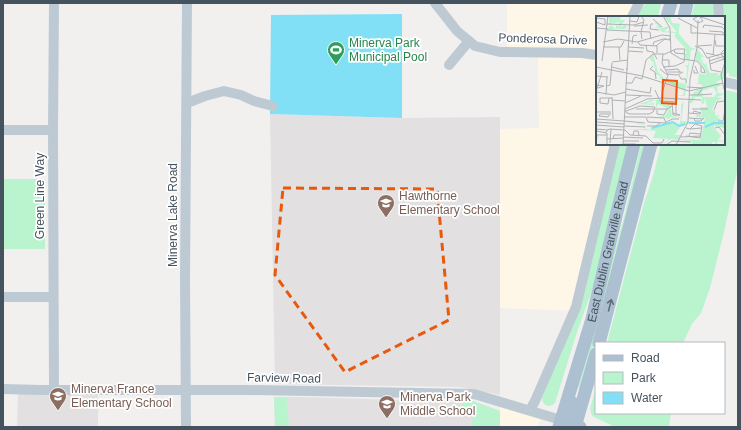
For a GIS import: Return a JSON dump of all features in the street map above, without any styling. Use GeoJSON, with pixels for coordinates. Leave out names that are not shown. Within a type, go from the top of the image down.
{"type":"FeatureCollection","features":[{"type":"Feature","properties":{"kind":"main road"},"geometry":{"type":"LineString","coordinates":[[667,16],[671,3]]}},
{"type":"Feature","properties":{"kind":"main road"},"geometry":{"type":"LineString","coordinates":[[675,16],[677,3]]}},
{"type":"Feature","properties":{"kind":"main road"},"geometry":{"type":"LineString","coordinates":[[684,16],[687,3]]}},
{"type":"Feature","properties":{"kind":"main road","name":"East Dublin Granville Road"},"geometry":{"type":"LineString","coordinates":[[569,426],[572,423],[570,413],[590,346],[588,330],[634,145]]}},
{"type":"Feature","properties":{"kind":"main road"},"geometry":{"type":"LineString","coordinates":[[633,216],[647,145]]}},
{"type":"Feature","properties":{"kind":"main road","name":"East Dublin Granville Road"},"geometry":{"type":"LineString","coordinates":[[599,342],[651,145]]}},
{"type":"Feature","properties":{"kind":"main road"},"geometry":{"type":"LineString","coordinates":[[569,426],[595,357]]}},
{"type":"Feature","properties":{"kind":"street","name":"Green Line Way"},"geometry":{"type":"LineString","coordinates":[[54,3],[54,390]]}},
{"type":"Feature","properties":{"kind":"street","name":"Minerva Lake Road"},"geometry":{"type":"LineString","coordinates":[[186,427],[185,279],[187,3]]}},
{"type":"Feature","properties":{"kind":"street","name":"Ponderosa Drive"},"geometry":{"type":"LineString","coordinates":[[435,3],[457,31],[475,46],[500,52],[582,53],[596,55]]}},
{"type":"Feature","properties":{"kind":"street"},"geometry":{"type":"LineString","coordinates":[[632,16],[639,3]]}},
{"type":"Feature","properties":{"kind":"street"},"geometry":{"type":"LineString","coordinates":[[718,3],[719,16]]}},
{"type":"Feature","properties":{"kind":"street"},"geometry":{"type":"LineString","coordinates":[[450,65],[469,41]]}},
{"type":"Feature","properties":{"kind":"street"},"geometry":{"type":"LineString","coordinates":[[725,82],[738,85]]}},
{"type":"Feature","properties":{"kind":"street"},"geometry":{"type":"LineString","coordinates":[[187,103],[224,91],[273,106]]}},
{"type":"Feature","properties":{"kind":"street"},"geometry":{"type":"LineString","coordinates":[[3,130],[53,130]]}},
{"type":"Feature","properties":{"kind":"street","name":"East Dublin Granville Road"},"geometry":{"type":"LineString","coordinates":[[530,410],[576,307],[615,145]]}},
{"type":"Feature","properties":{"kind":"street"},"geometry":{"type":"LineString","coordinates":[[3,296],[53,297]]}},
{"type":"Feature","properties":{"kind":"street","name":"Farview Road"},"geometry":{"type":"LineString","coordinates":[[3,389],[247,390],[474,394],[530,410],[569,426]]}},
{"type":"Feature","properties":{"kind":"highlighted area"},"geometry":{"type":"Polygon","coordinates":[[[283,188],[437,189],[449,320],[345,372],[275,275],[283,188]]]}},
{"type":"Feature","properties":{"kind":"shaded area"},"geometry":{"type":"Polygon","coordinates":[[[507,3],[646,3],[637,16],[596,16],[596,145],[619,145],[578,311],[500,308],[500,129],[539,128],[538,54],[507,53],[507,3]]]}},
{"type":"Feature","properties":{"kind":"shaded area","name":"Hawthorne Elementary School"},"geometry":{"type":"Polygon","coordinates":[[[270,114],[402,118],[500,117],[500,395],[460,387],[275,384],[270,114]]]}},
{"type":"Feature","properties":{"kind":"shaded area","name":"Minerva France Elementary School"},"geometry":{"type":"Polygon","coordinates":[[[18,394],[98,394],[98,427],[17,427],[18,394]]]}},
{"type":"Feature","properties":{"kind":"shaded area","name":"Minerva Park Middle School"},"geometry":{"type":"Polygon","coordinates":[[[274,397],[473,401],[500,411],[500,427],[275,427],[274,397]]]}},
{"type":"Feature","properties":{"kind":"shaded area"},"geometry":{"type":"Polygon","coordinates":[[[500,401],[541,414],[538,427],[500,427],[500,401]]]}},
{"type":"Feature","properties":{"kind":"green space"},"geometry":{"type":"Polygon","coordinates":[[[646,3],[661,3],[658,16],[637,16],[646,3]]]}},
{"type":"Feature","properties":{"kind":"green space"},"geometry":{"type":"Polygon","coordinates":[[[695,3],[713,3],[715,16],[691,16],[695,3]]]}},
{"type":"Feature","properties":{"kind":"green space"},"geometry":{"type":"Polygon","coordinates":[[[721,3],[738,3],[738,78],[729,76],[729,73],[725,74],[725,16],[723,16],[721,3]]]}},
{"type":"Feature","properties":{"kind":"green space"},"geometry":{"type":"Polygon","coordinates":[[[725,90],[738,93],[738,167],[710,288],[701,313],[692,324],[683,342],[607,342],[644,203],[661,145],[725,145],[725,90]]]}},
{"type":"Feature","properties":{"kind":"green space"},"geometry":{"type":"Polygon","coordinates":[[[619,145],[630,145],[597,277],[577,332],[555,403],[548,406],[543,403],[542,398],[573,322],[619,145]]]}},
{"type":"Feature","properties":{"kind":"green space"},"geometry":{"type":"Polygon","coordinates":[[[641,145],[645,145],[613,281],[581,389],[578,388],[594,334],[605,286],[624,217],[641,145]]]}},
{"type":"Feature","properties":{"kind":"green space"},"geometry":{"type":"Polygon","coordinates":[[[3,179],[45,179],[45,249],[3,249],[3,179]]]}},
{"type":"Feature","properties":{"kind":"green space"},"geometry":{"type":"Polygon","coordinates":[[[595,391],[595,414],[671,414],[669,427],[615,427],[592,416],[590,409],[595,391]]]}},
{"type":"Feature","properties":{"kind":"green space"},"geometry":{"type":"Polygon","coordinates":[[[274,397],[287,398],[289,427],[275,427],[274,397]]]}},
{"type":"Feature","properties":{"kind":"green space"},"geometry":{"type":"Polygon","coordinates":[[[473,401],[500,411],[500,427],[472,427],[473,413],[457,413],[464,402],[473,401]]]}},
{"type":"Feature","properties":{"kind":"water","name":"Minerva Park Municipal Pool"},"geometry":{"type":"Polygon","coordinates":[[[402,14],[402,118],[270,114],[271,15],[402,14]]]}},
{"type":"Feature","properties":{"kind":"place","name":"Minerva Park Municipal Pool"},"geometry":{"type":"Point","coordinates":[336,65]}},
{"type":"Feature","properties":{"kind":"place","name":"Hawthorne Elementary School"},"geometry":{"type":"Point","coordinates":[386,218]}},
{"type":"Feature","properties":{"kind":"place","name":"Minerva France Elementary School"},"geometry":{"type":"Point","coordinates":[58,411]}},
{"type":"Feature","properties":{"kind":"place","name":"Minerva Park Middle School"},"geometry":{"type":"Point","coordinates":[387,419]}}]}
